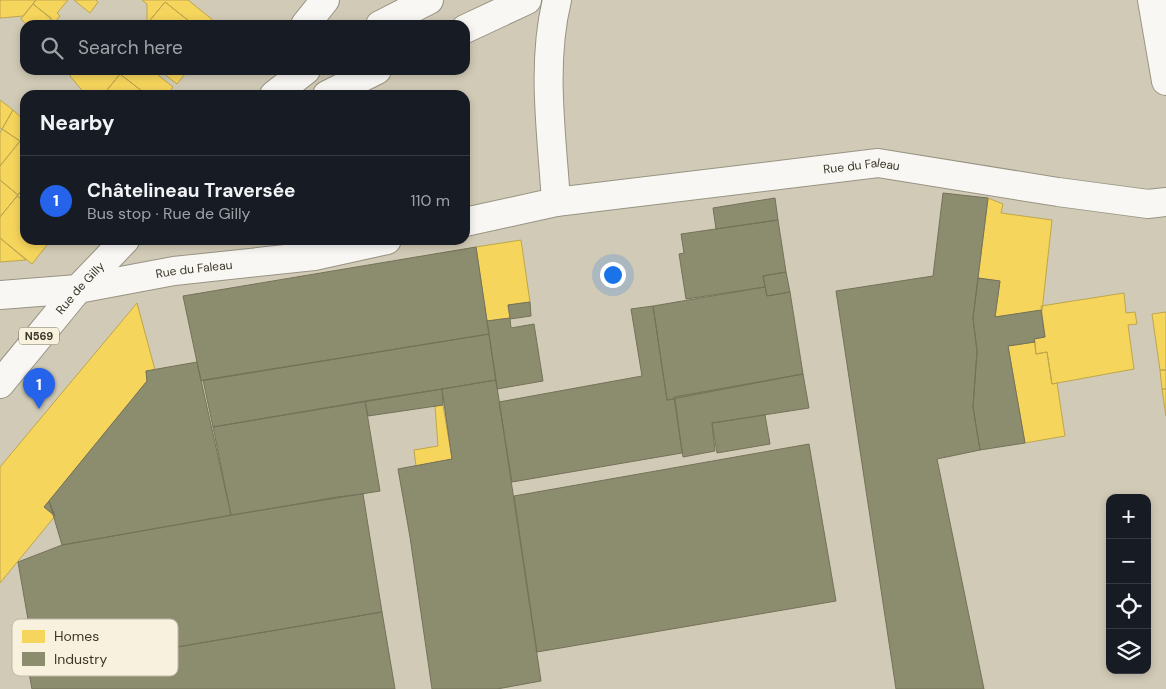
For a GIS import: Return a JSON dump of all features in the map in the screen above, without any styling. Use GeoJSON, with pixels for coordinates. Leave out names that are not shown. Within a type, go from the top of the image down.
{"type":"FeatureCollection","features":[{"type":"Feature","properties":{"kind":"street"},"geometry":{"type":"LineString","coordinates":[[308,20],[325,0]]}},
{"type":"Feature","properties":{"kind":"street"},"geometry":{"type":"LineString","coordinates":[[390,20],[429,0]]}},
{"type":"Feature","properties":{"kind":"street"},"geometry":{"type":"LineString","coordinates":[[470,27],[527,0]]}},
{"type":"Feature","properties":{"kind":"street"},"geometry":{"type":"LineString","coordinates":[[556,202],[549,97],[550,26],[557,0]]}},
{"type":"Feature","properties":{"kind":"street"},"geometry":{"type":"LineString","coordinates":[[1152,0],[1166,81]]}},
{"type":"Feature","properties":{"kind":"street"},"geometry":{"type":"LineString","coordinates":[[275,90],[279,75]]}},
{"type":"Feature","properties":{"kind":"street"},"geometry":{"type":"LineString","coordinates":[[280,90],[300,75]]}},
{"type":"Feature","properties":{"kind":"street"},"geometry":{"type":"LineString","coordinates":[[337,90],[367,75]]}},
{"type":"Feature","properties":{"kind":"street","name":"Rue du Faleau"},"geometry":{"type":"LineString","coordinates":[[470,221],[556,202],[878,163],[1058,192],[1148,204],[1166,202]]}},
{"type":"Feature","properties":{"kind":"street","name":"Rue de Gilly"},"geometry":{"type":"LineString","coordinates":[[0,384],[78,289],[120,245]]}},
{"type":"Feature","properties":{"kind":"street","name":"Rue du Faleau"},"geometry":{"type":"LineString","coordinates":[[0,295],[78,289],[174,271],[314,256],[364,245]]}},
{"type":"Feature","properties":{"kind":"building: Homes"},"geometry":{"type":"Polygon","coordinates":[[[0,0],[36,0],[23,16],[0,18],[0,0]]]}},
{"type":"Feature","properties":{"kind":"building: Homes"},"geometry":{"type":"Polygon","coordinates":[[[36,0],[68,0],[57,13],[60,16],[57,20],[53,20],[33,4],[36,0]]]}},
{"type":"Feature","properties":{"kind":"building: Homes"},"geometry":{"type":"Polygon","coordinates":[[[74,0],[96,0],[98,2],[90,13],[74,0]]]}},
{"type":"Feature","properties":{"kind":"building: Homes"},"geometry":{"type":"Polygon","coordinates":[[[142,0],[188,0],[213,20],[188,20],[165,2],[150,20],[147,20],[147,4],[142,0]]]}},
{"type":"Feature","properties":{"kind":"building: Homes"},"geometry":{"type":"Polygon","coordinates":[[[165,2],[188,20],[150,20],[165,2]]]}},
{"type":"Feature","properties":{"kind":"building: Homes"},"geometry":{"type":"Polygon","coordinates":[[[33,4],[51,18],[49,20],[21,19],[33,4]]]}},
{"type":"Feature","properties":{"kind":"building: Homes"},"geometry":{"type":"Polygon","coordinates":[[[119,75],[107,90],[82,90],[70,76],[119,75]]]}},
{"type":"Feature","properties":{"kind":"building: Homes"},"geometry":{"type":"Polygon","coordinates":[[[119,75],[121,75],[141,90],[107,90],[119,75]]]}},
{"type":"Feature","properties":{"kind":"building: Homes"},"geometry":{"type":"Polygon","coordinates":[[[121,75],[158,75],[173,87],[171,90],[141,90],[121,75]]]}},
{"type":"Feature","properties":{"kind":"building: Homes"},"geometry":{"type":"Polygon","coordinates":[[[165,75],[184,75],[177,84],[165,75]]]}},
{"type":"Feature","properties":{"kind":"building: Homes"},"geometry":{"type":"Polygon","coordinates":[[[0,100],[13,110],[2,129],[0,128],[0,100]]]}},
{"type":"Feature","properties":{"kind":"building: Homes"},"geometry":{"type":"Polygon","coordinates":[[[13,110],[20,116],[20,141],[2,129],[13,110]]]}},
{"type":"Feature","properties":{"kind":"building: Homes"},"geometry":{"type":"Polygon","coordinates":[[[2,129],[20,141],[0,166],[0,133],[2,129]]]}},
{"type":"Feature","properties":{"kind":"building: Homes"},"geometry":{"type":"Polygon","coordinates":[[[20,141],[20,192],[18,195],[0,180],[0,166],[20,141]]]}},
{"type":"Feature","properties":{"kind":"building: Homes"},"geometry":{"type":"Polygon","coordinates":[[[0,180],[18,195],[0,217],[0,180]]]}},
{"type":"Feature","properties":{"kind":"building: Homes"},"geometry":{"type":"Polygon","coordinates":[[[17,196],[20,198],[20,245],[47,245],[32,264],[0,238],[0,217],[17,196]]]}},
{"type":"Feature","properties":{"kind":"building: Homes"},"geometry":{"type":"Polygon","coordinates":[[[988,198],[1003,204],[1001,213],[1052,220],[1042,311],[995,317],[1000,281],[978,278],[988,198]]]}},
{"type":"Feature","properties":{"kind":"building: Homes"},"geometry":{"type":"Polygon","coordinates":[[[0,238],[26,260],[0,262],[0,238]]]}},
{"type":"Feature","properties":{"kind":"building: Homes"},"geometry":{"type":"Polygon","coordinates":[[[521,240],[530,302],[508,305],[510,318],[487,321],[476,247],[521,240]]]}},
{"type":"Feature","properties":{"kind":"building: Homes"},"geometry":{"type":"Polygon","coordinates":[[[1124,293],[1126,313],[1135,312],[1137,324],[1128,325],[1134,369],[1052,384],[1047,352],[1036,354],[1034,339],[1045,337],[1041,306],[1124,293]]]}},
{"type":"Feature","properties":{"kind":"building: Homes"},"geometry":{"type":"Polygon","coordinates":[[[137,303],[155,370],[146,371],[147,381],[44,507],[55,516],[0,583],[0,467],[137,303]]]}},
{"type":"Feature","properties":{"kind":"building: Homes"},"geometry":{"type":"Polygon","coordinates":[[[1166,312],[1166,370],[1160,370],[1152,314],[1166,312]]]}},
{"type":"Feature","properties":{"kind":"building: Homes"},"geometry":{"type":"Polygon","coordinates":[[[1035,342],[1036,354],[1047,352],[1052,384],[1057,383],[1065,436],[1025,443],[1008,346],[1035,342]]]}},
{"type":"Feature","properties":{"kind":"building: Homes"},"geometry":{"type":"Polygon","coordinates":[[[1160,370],[1166,370],[1166,389],[1162,389],[1160,370]]]}},
{"type":"Feature","properties":{"kind":"building: Homes"},"geometry":{"type":"Polygon","coordinates":[[[1162,389],[1166,389],[1166,416],[1162,389]]]}},
{"type":"Feature","properties":{"kind":"building: Homes"},"geometry":{"type":"Polygon","coordinates":[[[443,405],[452,459],[416,466],[414,450],[438,446],[435,406],[443,405]]]}},
{"type":"Feature","properties":{"kind":"building: Industry"},"geometry":{"type":"Polygon","coordinates":[[[943,193],[988,198],[973,318],[977,351],[973,407],[980,450],[937,459],[984,689],[896,689],[836,291],[933,276],[943,193]]]}},
{"type":"Feature","properties":{"kind":"building: Industry"},"geometry":{"type":"Polygon","coordinates":[[[775,198],[778,220],[716,229],[713,208],[775,198]]]}},
{"type":"Feature","properties":{"kind":"building: Industry"},"geometry":{"type":"Polygon","coordinates":[[[778,220],[786,272],[763,276],[765,287],[686,299],[679,254],[684,253],[681,234],[778,220]]]}},
{"type":"Feature","properties":{"kind":"building: Industry"},"geometry":{"type":"Polygon","coordinates":[[[476,247],[489,334],[201,381],[183,296],[476,247]]]}},
{"type":"Feature","properties":{"kind":"building: Industry"},"geometry":{"type":"Polygon","coordinates":[[[786,272],[790,292],[767,296],[763,276],[786,272]]]}},
{"type":"Feature","properties":{"kind":"building: Industry"},"geometry":{"type":"Polygon","coordinates":[[[978,278],[1000,281],[995,317],[1041,310],[1045,337],[1034,339],[1035,342],[1008,346],[1025,443],[980,450],[973,407],[977,351],[973,318],[978,278]]]}},
{"type":"Feature","properties":{"kind":"building: Industry"},"geometry":{"type":"Polygon","coordinates":[[[765,287],[767,296],[790,292],[803,374],[667,400],[653,306],[765,287]]]}},
{"type":"Feature","properties":{"kind":"building: Industry"},"geometry":{"type":"Polygon","coordinates":[[[530,302],[531,316],[510,319],[511,328],[534,324],[543,381],[497,389],[487,321],[510,318],[508,305],[530,302]]]}},
{"type":"Feature","properties":{"kind":"building: Industry"},"geometry":{"type":"Polygon","coordinates":[[[653,306],[667,400],[675,399],[682,453],[512,482],[499,402],[642,376],[631,309],[653,306]]]}},
{"type":"Feature","properties":{"kind":"building: Industry"},"geometry":{"type":"Polygon","coordinates":[[[489,334],[496,380],[213,427],[203,380],[489,334]]]}},
{"type":"Feature","properties":{"kind":"building: Industry"},"geometry":{"type":"Polygon","coordinates":[[[197,362],[231,515],[62,545],[49,501],[147,381],[146,371],[197,362]]]}},
{"type":"Feature","properties":{"kind":"building: Industry"},"geometry":{"type":"Polygon","coordinates":[[[803,374],[809,408],[712,423],[715,451],[683,457],[674,397],[803,374]]]}},
{"type":"Feature","properties":{"kind":"building: Industry"},"geometry":{"type":"Polygon","coordinates":[[[496,380],[541,681],[497,689],[432,689],[398,469],[452,459],[442,389],[496,380]]]}},
{"type":"Feature","properties":{"kind":"building: Industry"},"geometry":{"type":"Polygon","coordinates":[[[442,389],[443,405],[368,416],[365,401],[442,389]]]}},
{"type":"Feature","properties":{"kind":"building: Industry"},"geometry":{"type":"Polygon","coordinates":[[[365,401],[380,491],[231,515],[213,427],[365,401]]]}},
{"type":"Feature","properties":{"kind":"building: Industry"},"geometry":{"type":"Polygon","coordinates":[[[765,415],[770,444],[717,453],[712,423],[765,415]]]}},
{"type":"Feature","properties":{"kind":"building: Industry"},"geometry":{"type":"Polygon","coordinates":[[[809,444],[836,601],[537,652],[514,496],[809,444]]]}},
{"type":"Feature","properties":{"kind":"building: Industry"},"geometry":{"type":"Polygon","coordinates":[[[363,494],[382,612],[178,647],[178,619],[28,619],[18,562],[62,545],[363,494]]]}},
{"type":"Feature","properties":{"kind":"building: Industry"},"geometry":{"type":"Polygon","coordinates":[[[49,501],[55,516],[44,507],[49,501]]]}},
{"type":"Feature","properties":{"kind":"building: Industry"},"geometry":{"type":"Polygon","coordinates":[[[382,612],[395,689],[32,689],[30,676],[178,676],[178,647],[382,612]]]}},
{"type":"Feature","properties":{"kind":"place","name":"Châtelineau Traversée"},"geometry":{"type":"Point","coordinates":[39,409]}}]}
